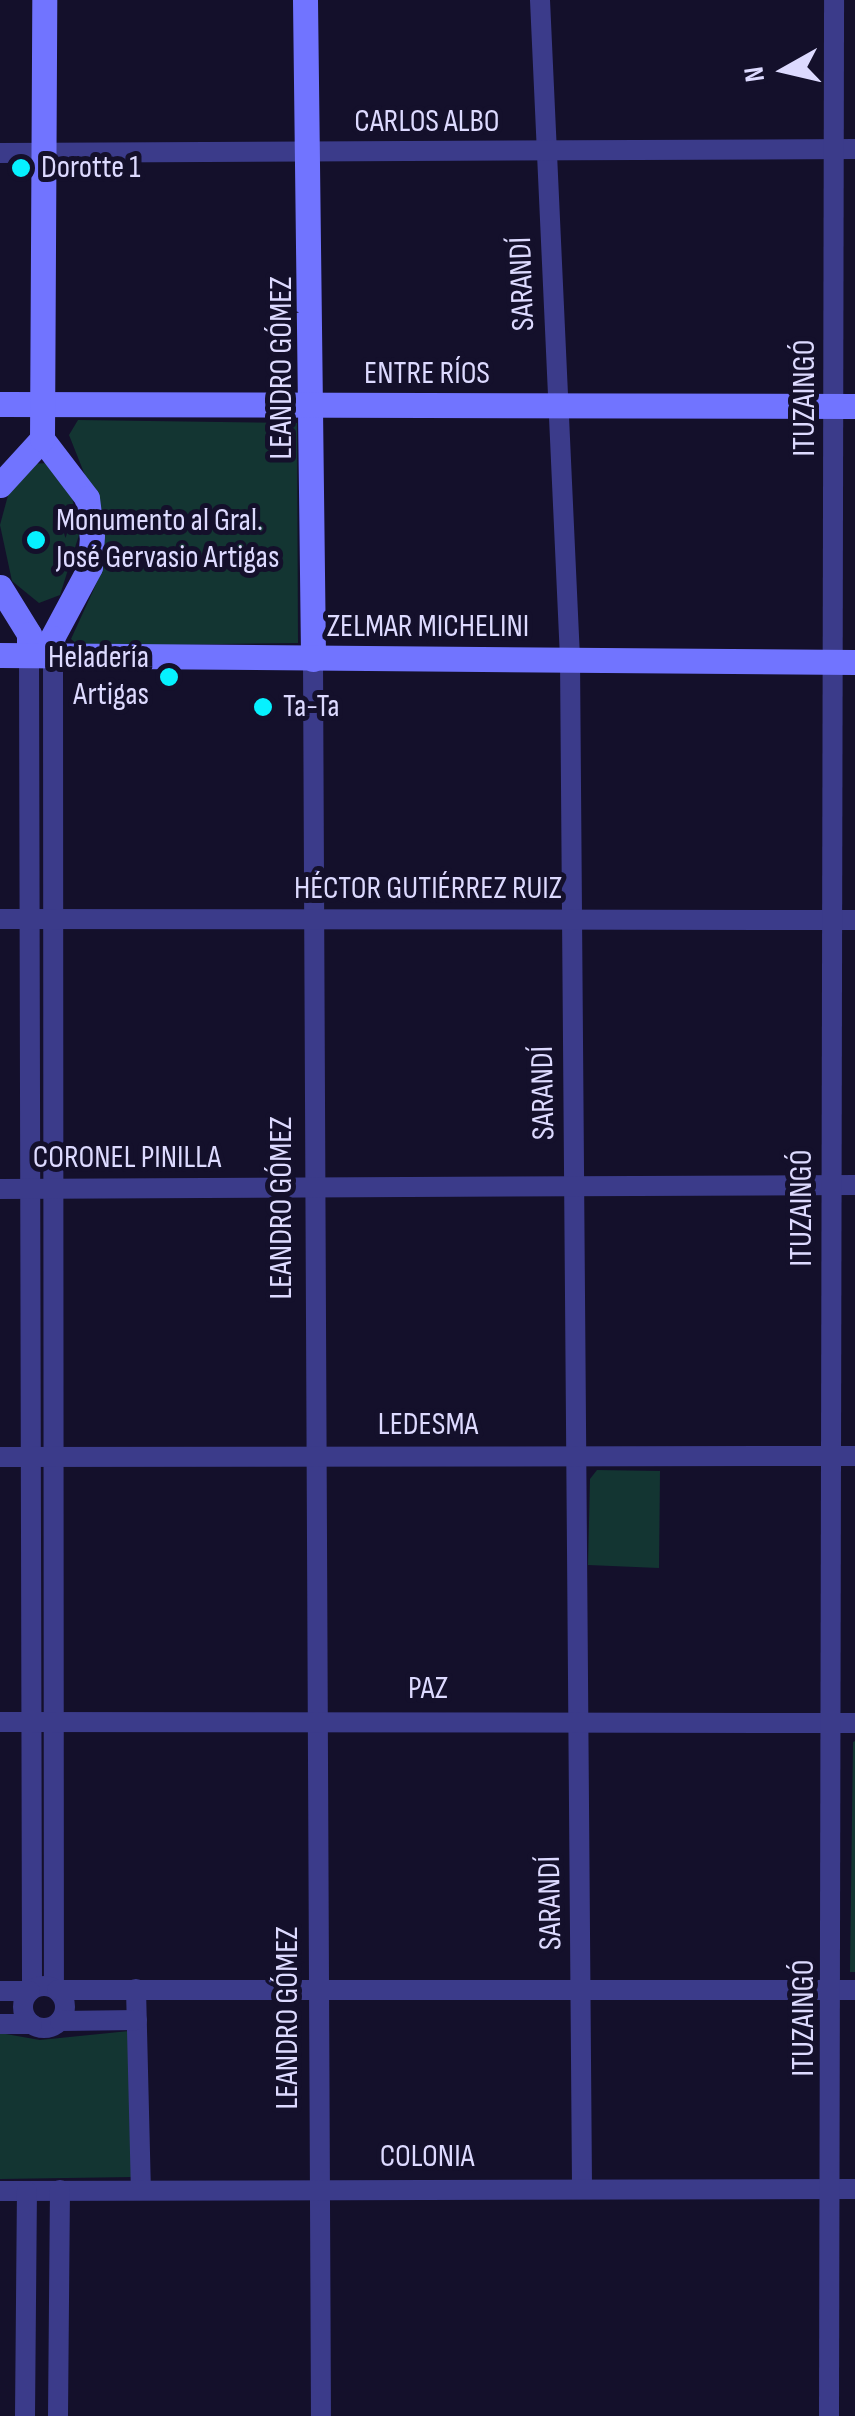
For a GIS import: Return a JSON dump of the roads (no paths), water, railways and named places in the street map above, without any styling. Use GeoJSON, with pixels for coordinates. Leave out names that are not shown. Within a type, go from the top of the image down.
{"type":"FeatureCollection","features":[{"type":"Feature","properties":{"kind":"street"},"geometry":{"type":"LineString","coordinates":[[32,2024],[24,2012],[31,1990],[27,919],[41,654],[90,567],[92,536],[86,498],[42,439],[44,0]]}},
{"type":"Feature","properties":{"kind":"street","name":"LEANDRO GÓMEZ"},"geometry":{"type":"LineString","coordinates":[[305,0],[313,152],[315,407],[321,2416]]}},
{"type":"Feature","properties":{"kind":"street","name":"SARANDÍ"},"geometry":{"type":"LineString","coordinates":[[540,0],[570,660],[582,2185]]}},
{"type":"Feature","properties":{"kind":"street","name":"ITUZAINGÓ"},"geometry":{"type":"LineString","coordinates":[[829,2416],[844,2189],[845,1990],[832,1723],[832,920],[843,662],[845,406],[833,149],[834,0]]}},
{"type":"Feature","properties":{"kind":"street","name":"CARLOS ALBO"},"geometry":{"type":"LineString","coordinates":[[0,152],[855,150]]}},
{"type":"Feature","properties":{"kind":"street","name":"ENTRE RÍOS"},"geometry":{"type":"LineString","coordinates":[[0,404],[845,406]]}},
{"type":"Feature","properties":{"kind":"street"},"geometry":{"type":"LineString","coordinates":[[0,486],[42,439]]}},
{"type":"Feature","properties":{"kind":"street"},"geometry":{"type":"LineString","coordinates":[[0,587],[41,654],[54,919],[55,1988],[65,2004],[60,2021]]}},
{"type":"Feature","properties":{"kind":"street","name":"ZELMAR MICHELINI"},"geometry":{"type":"LineString","coordinates":[[0,655],[843,662]]}},
{"type":"Feature","properties":{"kind":"street","name":"HÉCTOR GUTIÉRREZ RUIZ"},"geometry":{"type":"LineString","coordinates":[[0,919],[855,920]]}},
{"type":"Feature","properties":{"kind":"street","name":"CORONEL PINILLA"},"geometry":{"type":"LineString","coordinates":[[0,1189],[855,1185]]}},
{"type":"Feature","properties":{"kind":"street","name":"LEDESMA"},"geometry":{"type":"LineString","coordinates":[[0,1457],[855,1456]]}},
{"type":"Feature","properties":{"kind":"street","name":"PAZ"},"geometry":{"type":"LineString","coordinates":[[0,1722],[319,1719],[855,1723]]}},
{"type":"Feature","properties":{"kind":"street"},"geometry":{"type":"LineString","coordinates":[[0,1991],[321,1984],[845,1990]]}},
{"type":"Feature","properties":{"kind":"street"},"geometry":{"type":"LineString","coordinates":[[136,1988],[141,2190]]}},
{"type":"Feature","properties":{"kind":"street"},"geometry":{"type":"LineString","coordinates":[[0,2024],[137,2020]]}},
{"type":"Feature","properties":{"kind":"street","name":"COLONIA"},"geometry":{"type":"LineString","coordinates":[[0,2190],[582,2185],[844,2189]]}},
{"type":"Feature","properties":{"kind":"street"},"geometry":{"type":"LineString","coordinates":[[25,2416],[27,2190]]}},
{"type":"Feature","properties":{"kind":"street"},"geometry":{"type":"LineString","coordinates":[[58,2416],[60,2190]]}},
{"type":"Feature","properties":{"kind":"place","name":"Dorotte 1"},"geometry":{"type":"Point","coordinates":[21,168]}},
{"type":"Feature","properties":{"kind":"place","name":"Monumento al Gral. José Gervasio Artigas"},"geometry":{"type":"Point","coordinates":[36,540]}},
{"type":"Feature","properties":{"kind":"place","name":"Heladería Artigas"},"geometry":{"type":"Point","coordinates":[169,677]}},
{"type":"Feature","properties":{"kind":"place","name":"Ta-Ta"},"geometry":{"type":"Point","coordinates":[263,707]}}]}
